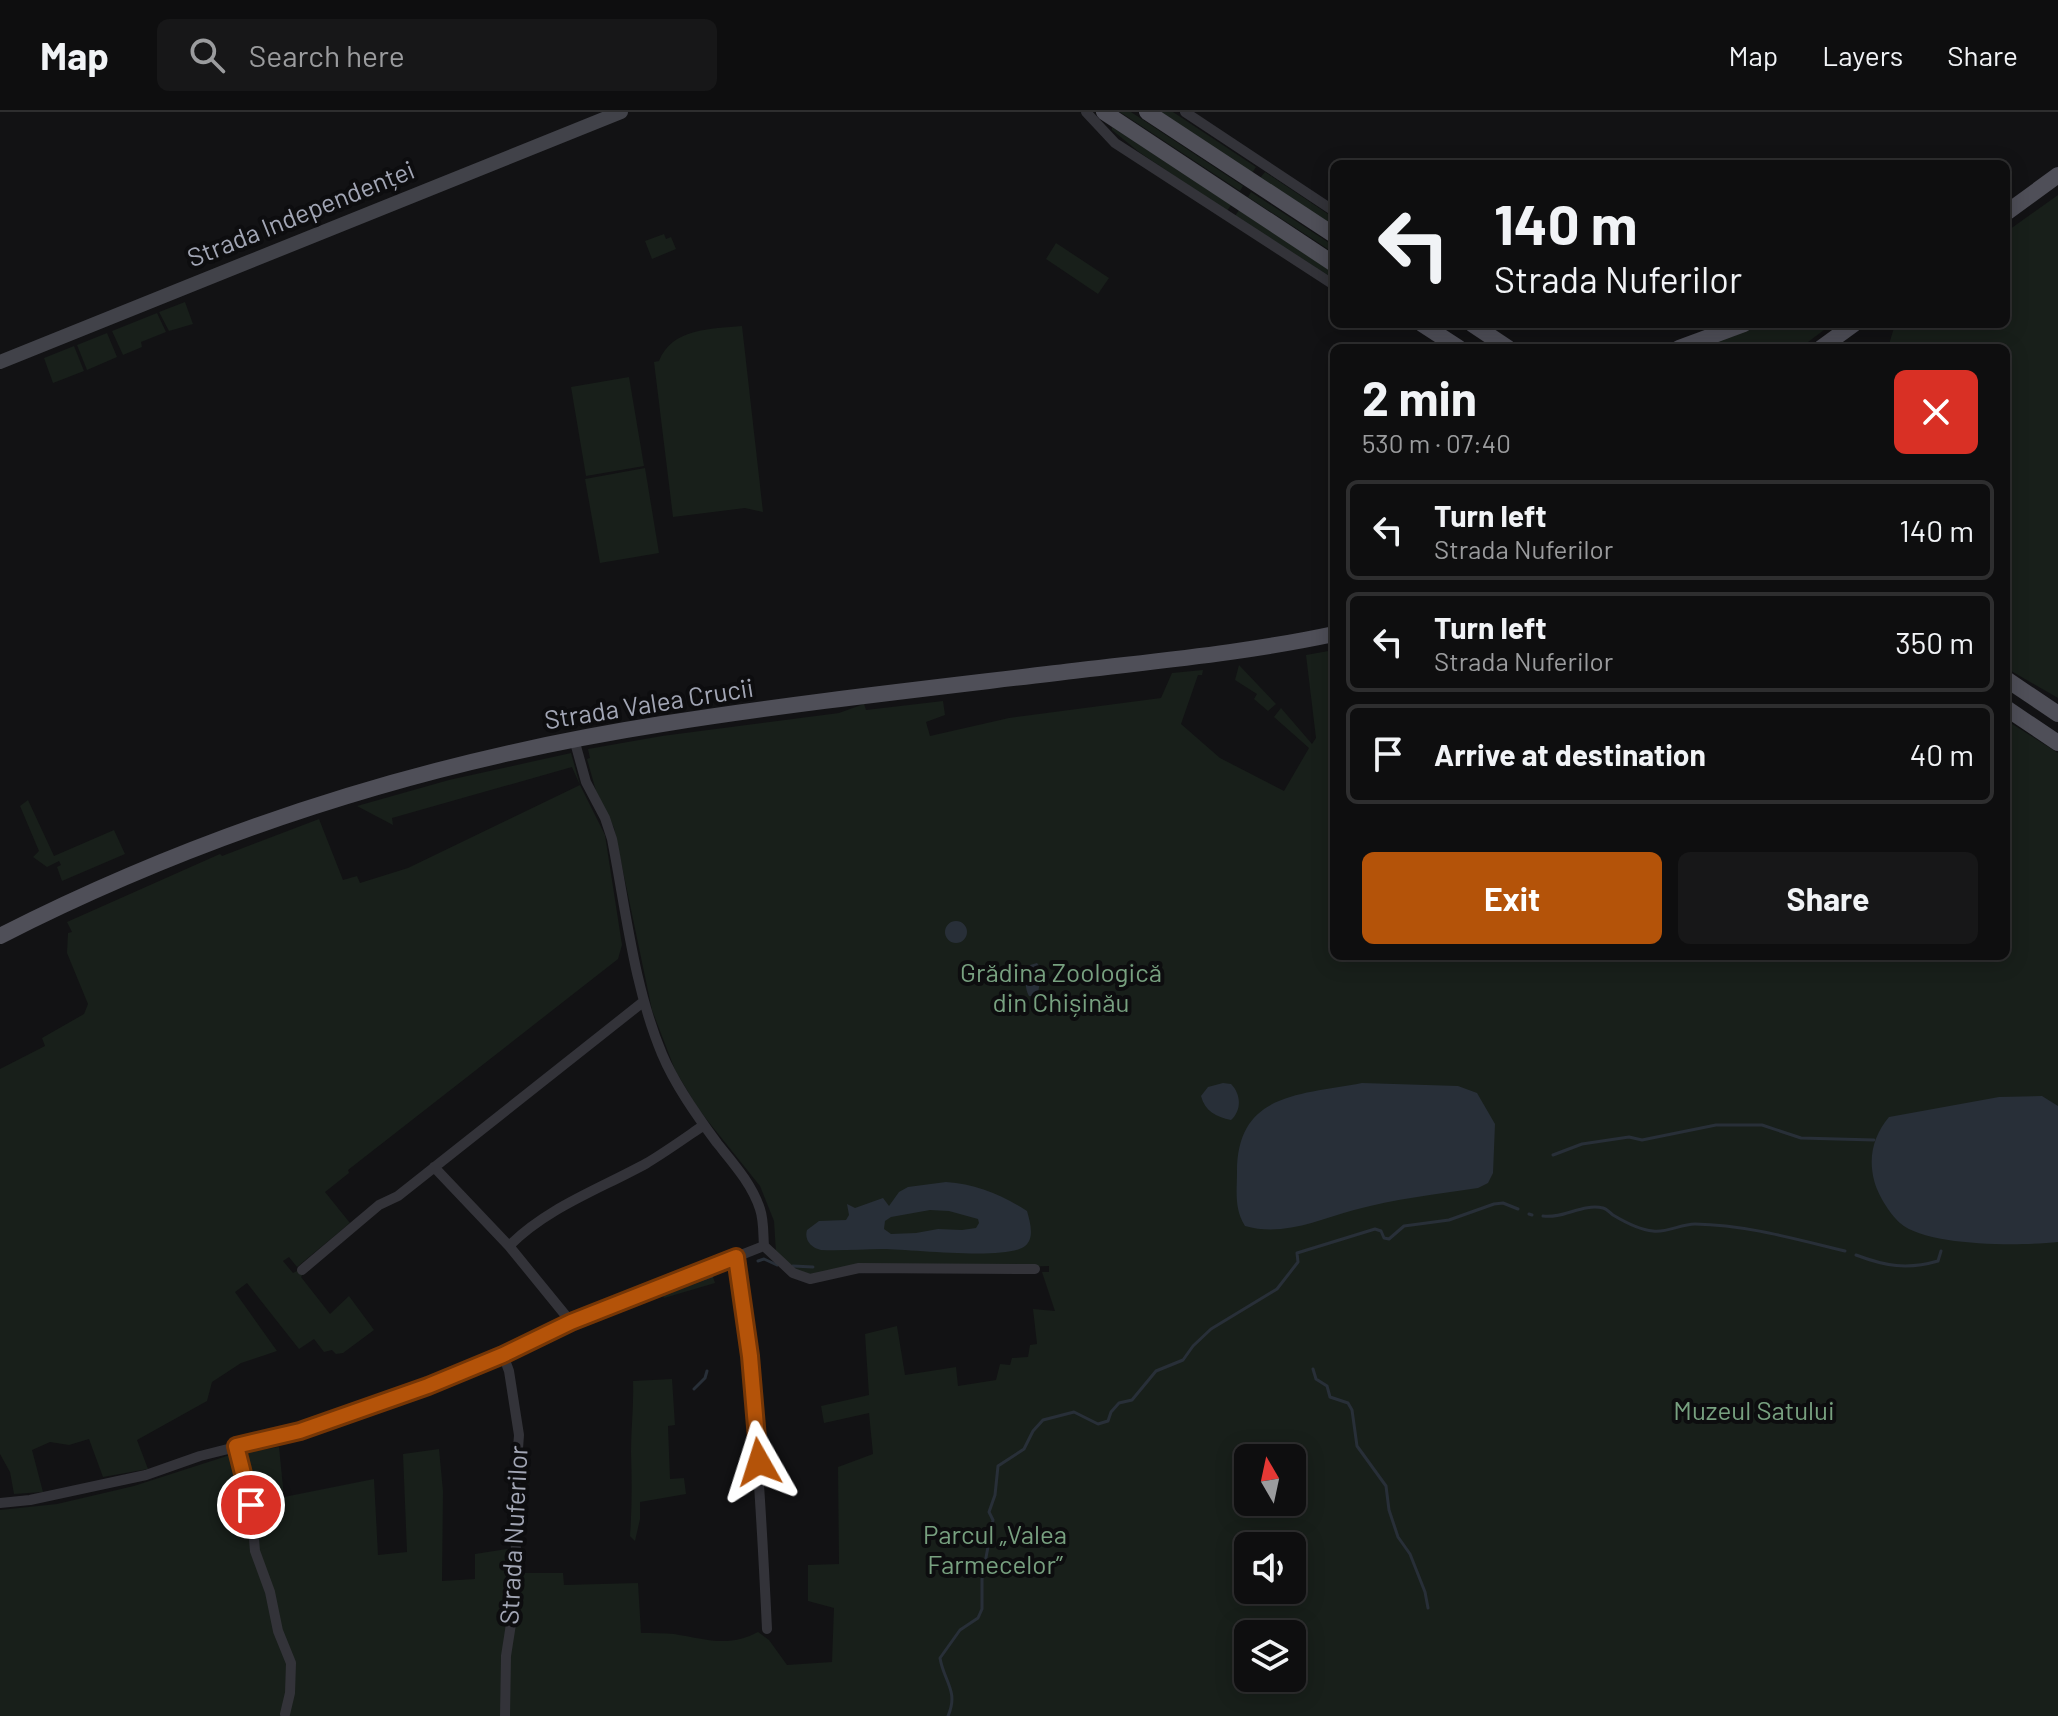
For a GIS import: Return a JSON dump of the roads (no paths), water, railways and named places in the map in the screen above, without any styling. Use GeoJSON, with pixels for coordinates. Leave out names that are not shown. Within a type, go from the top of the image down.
{"type":"FeatureCollection","features":[{"type":"Feature","properties":{"kind":"main road","name":"Strada Independenței"},"geometry":{"type":"LineString","coordinates":[[0,362],[621,112]]}},
{"type":"Feature","properties":{"kind":"main road"},"geometry":{"type":"LineString","coordinates":[[1104,112],[1330,261]]}},
{"type":"Feature","properties":{"kind":"main road"},"geometry":{"type":"LineString","coordinates":[[1147,112],[1330,232]]}},
{"type":"Feature","properties":{"kind":"main road"},"geometry":{"type":"LineString","coordinates":[[2010,210],[2058,175]]}},
{"type":"Feature","properties":{"kind":"main road"},"geometry":{"type":"LineString","coordinates":[[1428,328],[1453,344]]}},
{"type":"Feature","properties":{"kind":"main road"},"geometry":{"type":"LineString","coordinates":[[1478,328],[1502,344]]}},
{"type":"Feature","properties":{"kind":"main road"},"geometry":{"type":"LineString","coordinates":[[1690,344],[1733,328]]}},
{"type":"Feature","properties":{"kind":"main road"},"geometry":{"type":"LineString","coordinates":[[1826,344],[1848,328]]}},
{"type":"Feature","properties":{"kind":"main road","name":"Strada Valea Crucii"},"geometry":{"type":"LineString","coordinates":[[0,936],[127,876],[276,819],[387,784],[574,739],[801,704],[1240,651],[1330,635]]}},
{"type":"Feature","properties":{"kind":"main road"},"geometry":{"type":"LineString","coordinates":[[2010,682],[2058,714]]}},
{"type":"Feature","properties":{"kind":"main road"},"geometry":{"type":"LineString","coordinates":[[2010,711],[2058,743]]}},
{"type":"Feature","properties":{"kind":"street"},"geometry":{"type":"LineString","coordinates":[[1086,112],[1115,143],[1330,282]]}},
{"type":"Feature","properties":{"kind":"street"},"geometry":{"type":"LineString","coordinates":[[1185,112],[1330,208]]}},
{"type":"Feature","properties":{"kind":"street"},"geometry":{"type":"LineString","coordinates":[[574,739],[586,782],[612,839],[643,1002],[663,1057],[704,1125],[750,1186],[762,1218],[764,1246],[793,1273],[810,1279],[859,1268],[1035,1269]]}},
{"type":"Feature","properties":{"kind":"street"},"geometry":{"type":"LineString","coordinates":[[302,1270],[379,1205],[398,1196],[643,1002]]}},
{"type":"Feature","properties":{"kind":"street"},"geometry":{"type":"LineString","coordinates":[[509,1246],[528,1226],[547,1214],[648,1162],[704,1125]]}},
{"type":"Feature","properties":{"kind":"street"},"geometry":{"type":"LineString","coordinates":[[434,1167],[509,1246],[571,1322]]}},
{"type":"Feature","properties":{"kind":"street"},"geometry":{"type":"LineString","coordinates":[[0,1503],[30,1500],[146,1475],[363,1410],[503,1355],[571,1322],[764,1246]]}},
{"type":"Feature","properties":{"kind":"street"},"geometry":{"type":"LineString","coordinates":[[736,1257],[750,1356],[759,1462],[767,1629]]}},
{"type":"Feature","properties":{"kind":"street","name":"Strada Nuferilor"},"geometry":{"type":"LineString","coordinates":[[503,1355],[509,1371],[519,1435],[514,1504],[516,1551],[513,1610],[506,1656],[505,1716]]}},
{"type":"Feature","properties":{"kind":"street"},"geometry":{"type":"LineString","coordinates":[[236,1446],[251,1505],[255,1551],[270,1592],[278,1631],[291,1663],[290,1693],[285,1714]]}},
{"type":"Feature","properties":{"kind":"waterway"},"geometry":{"type":"LineString","coordinates":[[1553,1155],[1582,1144],[1629,1137],[1642,1140],[1716,1125],[1762,1125],[1801,1138],[1874,1140]]}},
{"type":"Feature","properties":{"kind":"waterway"},"geometry":{"type":"LineString","coordinates":[[948,1716],[952,1700],[940,1658],[960,1630],[978,1618],[982,1609],[982,1579],[993,1520],[989,1512],[995,1495],[998,1466],[1024,1449],[1043,1420],[1074,1412],[1098,1424],[1108,1421],[1119,1403],[1132,1400],[1156,1371],[1183,1360],[1211,1329],[1277,1289],[1298,1262],[1297,1253],[1375,1229],[1389,1239],[1404,1226],[1449,1220],[1494,1204],[1503,1203],[1518,1209]]}},
{"type":"Feature","properties":{"kind":"waterway"},"geometry":{"type":"LineString","coordinates":[[1543,1216],[1596,1207],[1648,1230],[1664,1231],[1695,1224],[1733,1227],[1845,1251]]}},
{"type":"Feature","properties":{"kind":"waterway"},"geometry":{"type":"LineString","coordinates":[[1856,1255],[1906,1266],[1938,1261],[1941,1251]]}},
{"type":"Feature","properties":{"kind":"waterway"},"geometry":{"type":"LineString","coordinates":[[758,1261],[764,1259],[777,1265]]}},
{"type":"Feature","properties":{"kind":"waterway"},"geometry":{"type":"LineString","coordinates":[[793,1266],[813,1267]]}},
{"type":"Feature","properties":{"kind":"waterway"},"geometry":{"type":"LineString","coordinates":[[667,1291],[712,1276]]}},
{"type":"Feature","properties":{"kind":"waterway"},"geometry":{"type":"LineString","coordinates":[[600,1317],[655,1296]]}},
{"type":"Feature","properties":{"kind":"waterway"},"geometry":{"type":"LineString","coordinates":[[556,1336],[587,1322]]}},
{"type":"Feature","properties":{"kind":"waterway"},"geometry":{"type":"LineString","coordinates":[[513,1357],[541,1344]]}},
{"type":"Feature","properties":{"kind":"waterway"},"geometry":{"type":"LineString","coordinates":[[1313,1369],[1316,1379],[1327,1386],[1330,1397],[1348,1403],[1352,1410],[1357,1446],[1386,1486],[1389,1510],[1398,1537],[1410,1554],[1428,1608]]}},
{"type":"Feature","properties":{"kind":"waterway"},"geometry":{"type":"LineString","coordinates":[[694,1389],[705,1378],[707,1371]]}},
{"type":"Feature","properties":{"kind":"park label","name":"Grădina Zoologică din Chișinău"},"geometry":{"type":"Point","coordinates":[1061,988]}},
{"type":"Feature","properties":{"kind":"park label","name":"Muzeul Satului"},"geometry":{"type":"Point","coordinates":[1754,1411]}},
{"type":"Feature","properties":{"kind":"park label","name":"Parcul „Valea Farmecelor”"},"geometry":{"type":"Point","coordinates":[995,1550]}}]}
